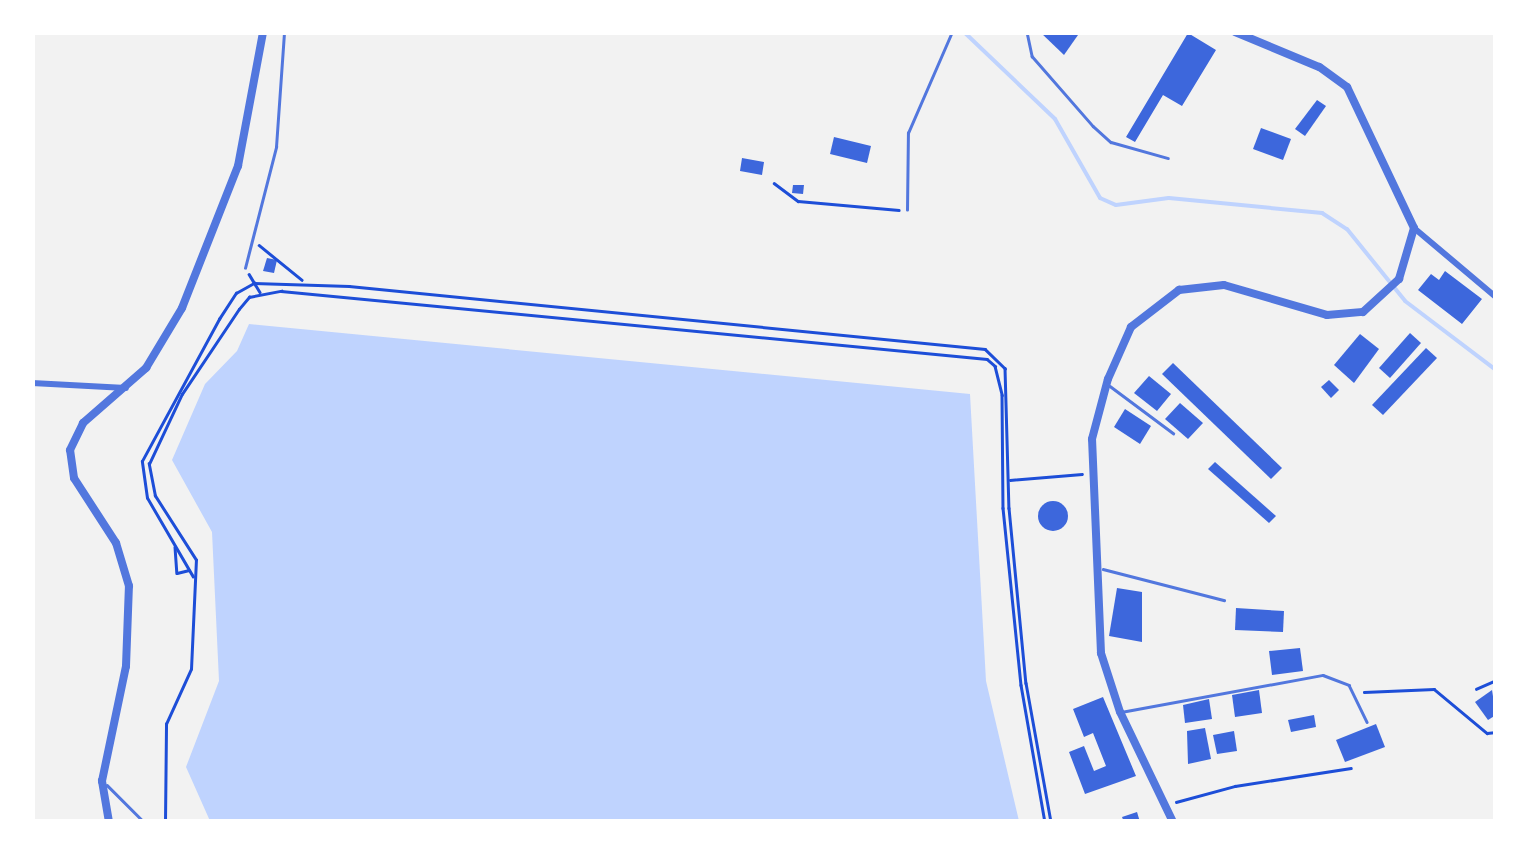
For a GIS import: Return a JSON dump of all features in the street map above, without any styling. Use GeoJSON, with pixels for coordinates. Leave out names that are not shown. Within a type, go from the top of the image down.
{"type":"FeatureCollection","features":[{"type":"Feature","properties":{"kind":"street"},"geometry":{"type":"LineString","coordinates":[[109,822],[102,781],[126,666],[129,586],[116,543],[74,478],[70,450],[83,423],[127,388],[167,337],[227,203],[263,32]]}},
{"type":"Feature","properties":{"kind":"street"},"geometry":{"type":"LineString","coordinates":[[1236,32],[1319,67],[1347,87],[1414,228],[1496,297]]}},
{"type":"Feature","properties":{"kind":"street"},"geometry":{"type":"LineString","coordinates":[[1173,822],[1120,712],[1101,653],[1092,439],[1106,383],[1132,326],[1178,290],[1224,285],[1340,316],[1378,302],[1398,279],[1414,228]]}},
{"type":"Feature","properties":{"kind":"street"},"geometry":{"type":"LineString","coordinates":[[32,383],[127,388]]}},
{"type":"Feature","properties":{"kind":"lane"},"geometry":{"type":"LineString","coordinates":[[245,268],[276,147],[284,32]]}},
{"type":"Feature","properties":{"kind":"lane"},"geometry":{"type":"LineString","coordinates":[[1027,32],[1032,56],[1093,126],[1112,142],[1168,158]]}},
{"type":"Feature","properties":{"kind":"lane"},"geometry":{"type":"LineString","coordinates":[[908,210],[908,133],[952,33]]}},
{"type":"Feature","properties":{"kind":"lane"},"geometry":{"type":"LineString","coordinates":[[1106,383],[1174,432]]}},
{"type":"Feature","properties":{"kind":"lane"},"geometry":{"type":"LineString","coordinates":[[1096,568],[1224,600]]}},
{"type":"Feature","properties":{"kind":"lane"},"geometry":{"type":"LineString","coordinates":[[1120,712],[1312,675],[1337,677],[1352,693],[1367,722]]}},
{"type":"Feature","properties":{"kind":"lane"},"geometry":{"type":"LineString","coordinates":[[102,781],[144,822]]}},
{"type":"Feature","properties":{"kind":"path"},"geometry":{"type":"LineString","coordinates":[[774,182],[798,201],[908,210]]}},
{"type":"Feature","properties":{"kind":"path"},"geometry":{"type":"LineString","coordinates":[[253,242],[303,282]]}},
{"type":"Feature","properties":{"kind":"path"},"geometry":{"type":"LineString","coordinates":[[245,268],[260,292]]}},
{"type":"Feature","properties":{"kind":"path"},"geometry":{"type":"LineString","coordinates":[[195,580],[148,498],[142,460],[219,319],[236,293],[254,283],[303,282],[985,349],[1006,368],[1008,480],[1026,683],[1051,822]]}},
{"type":"Feature","properties":{"kind":"path"},"geometry":{"type":"LineString","coordinates":[[166,822],[166,724],[191,669],[196,560],[155,496],[149,464],[182,394],[239,309],[260,292],[341,294],[987,359],[995,366],[1002,395],[1003,508],[1020,686],[1045,822]]}},
{"type":"Feature","properties":{"kind":"path"},"geometry":{"type":"LineString","coordinates":[[1008,480],[1092,473]]}},
{"type":"Feature","properties":{"kind":"path"},"geometry":{"type":"LineString","coordinates":[[175,546],[177,573],[189,570]]}},
{"type":"Feature","properties":{"kind":"path"},"geometry":{"type":"LineString","coordinates":[[1476,690],[1496,680]]}},
{"type":"Feature","properties":{"kind":"path"},"geometry":{"type":"LineString","coordinates":[[1352,693],[1434,688],[1476,725],[1496,732]]}},
{"type":"Feature","properties":{"kind":"path"},"geometry":{"type":"LineString","coordinates":[[1165,806],[1235,786],[1351,768]]}},
{"type":"Feature","properties":{"kind":"water"},"geometry":{"type":"Polygon","coordinates":[[[249,324],[970,394],[986,681],[1019,821],[210,821],[186,767],[219,681],[212,532],[172,460],[205,384],[237,351],[249,324]]]}},
{"type":"Feature","properties":{"kind":"building"},"geometry":{"type":"Polygon","coordinates":[[[1040,32],[1075,32],[1078,35],[1064,55],[1040,32]]]}},
{"type":"Feature","properties":{"kind":"building"},"geometry":{"type":"Polygon","coordinates":[[[1188,33],[1216,50],[1182,106],[1163,95],[1135,142],[1126,137],[1188,33]]]}},
{"type":"Feature","properties":{"kind":"building"},"geometry":{"type":"Polygon","coordinates":[[[1317,100],[1326,106],[1305,136],[1295,129],[1317,100]]]}},
{"type":"Feature","properties":{"kind":"building"},"geometry":{"type":"Polygon","coordinates":[[[1261,128],[1291,139],[1283,160],[1253,149],[1261,128]]]}},
{"type":"Feature","properties":{"kind":"building"},"geometry":{"type":"Polygon","coordinates":[[[834,137],[871,146],[867,163],[830,154],[834,137]]]}},
{"type":"Feature","properties":{"kind":"building"},"geometry":{"type":"Polygon","coordinates":[[[742,158],[764,162],[762,175],[740,171],[742,158]]]}},
{"type":"Feature","properties":{"kind":"building"},"geometry":{"type":"Polygon","coordinates":[[[793,185],[804,185],[803,194],[792,193],[793,185]]]}},
{"type":"Feature","properties":{"kind":"building"},"geometry":{"type":"Polygon","coordinates":[[[267,258],[277,260],[274,273],[263,271],[267,258]]]}},
{"type":"Feature","properties":{"kind":"building"},"geometry":{"type":"Polygon","coordinates":[[[1445,271],[1482,299],[1462,324],[1418,290],[1431,274],[1439,280],[1445,271]]]}},
{"type":"Feature","properties":{"kind":"building"},"geometry":{"type":"Polygon","coordinates":[[[1410,333],[1421,343],[1390,378],[1379,368],[1410,333]]]}},
{"type":"Feature","properties":{"kind":"building"},"geometry":{"type":"Polygon","coordinates":[[[1360,334],[1379,349],[1354,383],[1334,365],[1360,334]]]}},
{"type":"Feature","properties":{"kind":"building"},"geometry":{"type":"Polygon","coordinates":[[[1426,348],[1437,358],[1383,415],[1372,405],[1426,348]]]}},
{"type":"Feature","properties":{"kind":"building"},"geometry":{"type":"Polygon","coordinates":[[[1173,363],[1282,468],[1271,479],[1162,374],[1173,363]]]}},
{"type":"Feature","properties":{"kind":"building"},"geometry":{"type":"Polygon","coordinates":[[[1149,376],[1171,394],[1157,411],[1134,393],[1149,376]]]}},
{"type":"Feature","properties":{"kind":"building"},"geometry":{"type":"Polygon","coordinates":[[[1329,380],[1339,390],[1331,398],[1321,387],[1329,380]]]}},
{"type":"Feature","properties":{"kind":"building"},"geometry":{"type":"Polygon","coordinates":[[[1180,403],[1203,423],[1188,439],[1165,419],[1180,403]]]}},
{"type":"Feature","properties":{"kind":"building"},"geometry":{"type":"Polygon","coordinates":[[[1125,409],[1151,426],[1140,444],[1114,427],[1125,409]]]}},
{"type":"Feature","properties":{"kind":"building"},"geometry":{"type":"Polygon","coordinates":[[[1215,462],[1276,516],[1269,523],[1208,469],[1215,462]]]}},
{"type":"Feature","properties":{"kind":"building"},"geometry":{"type":"Polygon","coordinates":[[[1053,501],[1067,510],[1068,516],[1059,530],[1053,531],[1039,522],[1038,516],[1047,502],[1053,501]]]}},
{"type":"Feature","properties":{"kind":"building"},"geometry":{"type":"Polygon","coordinates":[[[1117,588],[1142,592],[1142,642],[1109,636],[1117,588]]]}},
{"type":"Feature","properties":{"kind":"building"},"geometry":{"type":"Polygon","coordinates":[[[1236,608],[1284,611],[1283,632],[1235,630],[1236,608]]]}},
{"type":"Feature","properties":{"kind":"building"},"geometry":{"type":"Polygon","coordinates":[[[1300,648],[1303,671],[1272,675],[1269,651],[1300,648]]]}},
{"type":"Feature","properties":{"kind":"building"},"geometry":{"type":"Polygon","coordinates":[[[1259,690],[1262,713],[1235,717],[1232,695],[1259,690]]]}},
{"type":"Feature","properties":{"kind":"building"},"geometry":{"type":"Polygon","coordinates":[[[1492,690],[1496,715],[1488,720],[1475,702],[1492,690]]]}},
{"type":"Feature","properties":{"kind":"building"},"geometry":{"type":"Polygon","coordinates":[[[1103,697],[1136,776],[1085,794],[1069,752],[1084,746],[1094,771],[1106,766],[1093,733],[1084,737],[1073,709],[1103,697]]]}},
{"type":"Feature","properties":{"kind":"building"},"geometry":{"type":"Polygon","coordinates":[[[1209,699],[1212,719],[1185,723],[1183,705],[1209,699]]]}},
{"type":"Feature","properties":{"kind":"building"},"geometry":{"type":"Polygon","coordinates":[[[1314,715],[1316,727],[1291,732],[1288,720],[1314,715]]]}},
{"type":"Feature","properties":{"kind":"building"},"geometry":{"type":"Polygon","coordinates":[[[1376,724],[1385,747],[1345,762],[1336,740],[1376,724]]]}},
{"type":"Feature","properties":{"kind":"building"},"geometry":{"type":"Polygon","coordinates":[[[1205,728],[1211,759],[1188,764],[1187,731],[1205,728]]]}},
{"type":"Feature","properties":{"kind":"building"},"geometry":{"type":"Polygon","coordinates":[[[1234,731],[1237,751],[1217,754],[1213,735],[1234,731]]]}},
{"type":"Feature","properties":{"kind":"building"},"geometry":{"type":"Polygon","coordinates":[[[1137,812],[1140,822],[1124,822],[1122,817],[1137,812]]]}},
{"type":"Feature","properties":{"kind":"waterway"},"geometry":{"type":"LineString","coordinates":[[964,32],[1055,119],[1100,198],[1116,205],[1169,198],[1322,213],[1347,229],[1405,301],[1496,370]]}}]}
